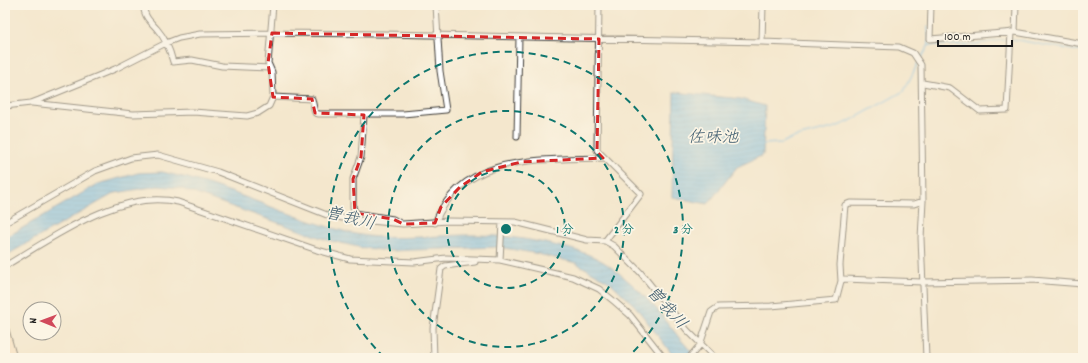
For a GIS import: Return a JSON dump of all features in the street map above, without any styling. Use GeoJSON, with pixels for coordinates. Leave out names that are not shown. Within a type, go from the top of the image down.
{"type":"FeatureCollection","features":[{"type":"Feature","properties":{"kind":"main road"},"geometry":{"type":"LineString","coordinates":[[5,330],[13,358]]}},
{"type":"Feature","properties":{"kind":"street"},"geometry":{"type":"LineString","coordinates":[[143,5],[148,21],[156,28],[166,43],[173,62],[192,60],[222,66],[270,68]]}},
{"type":"Feature","properties":{"kind":"street"},"geometry":{"type":"LineString","coordinates":[[5,106],[31,103],[133,114],[193,112],[247,116],[265,109],[273,97],[272,72],[268,63],[272,33],[273,5]]}},
{"type":"Feature","properties":{"kind":"street"},"geometry":{"type":"LineString","coordinates":[[273,97],[312,99],[314,113],[403,114],[446,110],[436,5]]}},
{"type":"Feature","properties":{"kind":"street"},"geometry":{"type":"LineString","coordinates":[[599,5],[597,150],[603,158],[641,194],[605,241]]}},
{"type":"Feature","properties":{"kind":"street"},"geometry":{"type":"LineString","coordinates":[[762,42],[763,5]]}},
{"type":"Feature","properties":{"kind":"street"},"geometry":{"type":"LineString","coordinates":[[931,5],[930,39],[1013,32],[1083,44]]}},
{"type":"Feature","properties":{"kind":"street"},"geometry":{"type":"LineString","coordinates":[[923,83],[950,88],[980,111],[1007,110],[1016,5]]}},
{"type":"Feature","properties":{"kind":"street"},"geometry":{"type":"LineString","coordinates":[[31,103],[115,69],[166,43],[200,34],[272,33],[438,35],[762,42],[899,47],[913,53],[918,58],[921,65],[923,83],[923,201],[921,238],[926,358]]}},
{"type":"Feature","properties":{"kind":"street"},"geometry":{"type":"LineString","coordinates":[[517,137],[519,37]]}},
{"type":"Feature","properties":{"kind":"street"},"geometry":{"type":"LineString","coordinates":[[364,114],[361,157],[353,178],[353,207],[355,213],[393,219],[403,224]]}},
{"type":"Feature","properties":{"kind":"street"},"geometry":{"type":"LineString","coordinates":[[5,223],[95,171],[131,158],[158,155],[218,172],[327,215],[348,219],[403,224],[448,221],[522,224],[586,240],[605,241],[614,246],[630,260],[700,346],[715,358]]}},
{"type":"Feature","properties":{"kind":"street"},"geometry":{"type":"LineString","coordinates":[[435,223],[441,207],[460,187],[482,172],[521,162],[603,158]]}},
{"type":"Feature","properties":{"kind":"street"},"geometry":{"type":"LineString","coordinates":[[5,266],[98,215],[120,205],[162,199],[192,207],[317,250],[350,258],[414,262],[446,258],[488,260]]}},
{"type":"Feature","properties":{"kind":"street"},"geometry":{"type":"LineString","coordinates":[[689,358],[700,346],[712,312],[718,307],[771,306],[829,302],[836,300],[841,281],[840,264],[845,205],[850,203],[914,204],[923,201]]}},
{"type":"Feature","properties":{"kind":"street"},"geometry":{"type":"LineString","coordinates":[[500,258],[501,224]]}},
{"type":"Feature","properties":{"kind":"street"},"geometry":{"type":"LineString","coordinates":[[434,358],[433,328],[441,269],[445,266],[500,258],[573,277],[599,289],[630,315],[664,358]]}},
{"type":"Feature","properties":{"kind":"street"},"geometry":{"type":"LineString","coordinates":[[841,281],[844,279],[922,282],[1032,280],[1083,283],[1083,319]]}},
{"type":"Feature","properties":{"kind":"street"},"geometry":{"type":"LineString","coordinates":[[1082,358],[1083,325]]}},
{"type":"Feature","properties":{"kind":"highlighted area"},"geometry":{"type":"Polygon","coordinates":[[[272,33],[599,39],[597,152],[603,158],[521,162],[482,172],[460,187],[441,207],[435,223],[403,224],[393,219],[355,213],[353,179],[361,157],[364,115],[315,113],[312,99],[273,97],[268,63],[272,33]]]}},
{"type":"Feature","properties":{"kind":"water","name":"佐味池"},"geometry":{"type":"Polygon","coordinates":[[[674,92],[741,99],[765,106],[763,155],[737,167],[708,204],[672,197],[674,92]]]}},
{"type":"Feature","properties":{"kind":"water"},"geometry":{"type":"Polygon","coordinates":[[[162,172],[211,185],[306,220],[355,234],[401,238],[464,235],[498,236],[535,241],[582,252],[602,261],[643,294],[661,314],[683,343],[698,358],[675,358],[635,306],[611,283],[576,263],[534,253],[497,247],[389,251],[363,248],[327,240],[179,188],[158,186],[115,193],[5,256],[5,238],[98,184],[138,173],[162,172]]]}},
{"type":"Feature","properties":{"kind":"waterway"},"geometry":{"type":"LineString","coordinates":[[920,60],[929,45],[928,26]]}},
{"type":"Feature","properties":{"kind":"waterway"},"geometry":{"type":"LineString","coordinates":[[929,45],[972,45],[1008,39]]}},
{"type":"Feature","properties":{"kind":"waterway"},"geometry":{"type":"LineString","coordinates":[[1012,39],[1083,52]]}},
{"type":"Feature","properties":{"kind":"waterway"},"geometry":{"type":"LineString","coordinates":[[761,144],[782,143],[792,138],[833,128],[848,122],[904,91],[918,63]]}},
{"type":"Feature","properties":{"kind":"water label","name":"曽我川"},"geometry":{"type":"Point","coordinates":[351,217]}},
{"type":"Feature","properties":{"kind":"water label","name":"曽我川"},"geometry":{"type":"Point","coordinates":[668,307]}}]}
